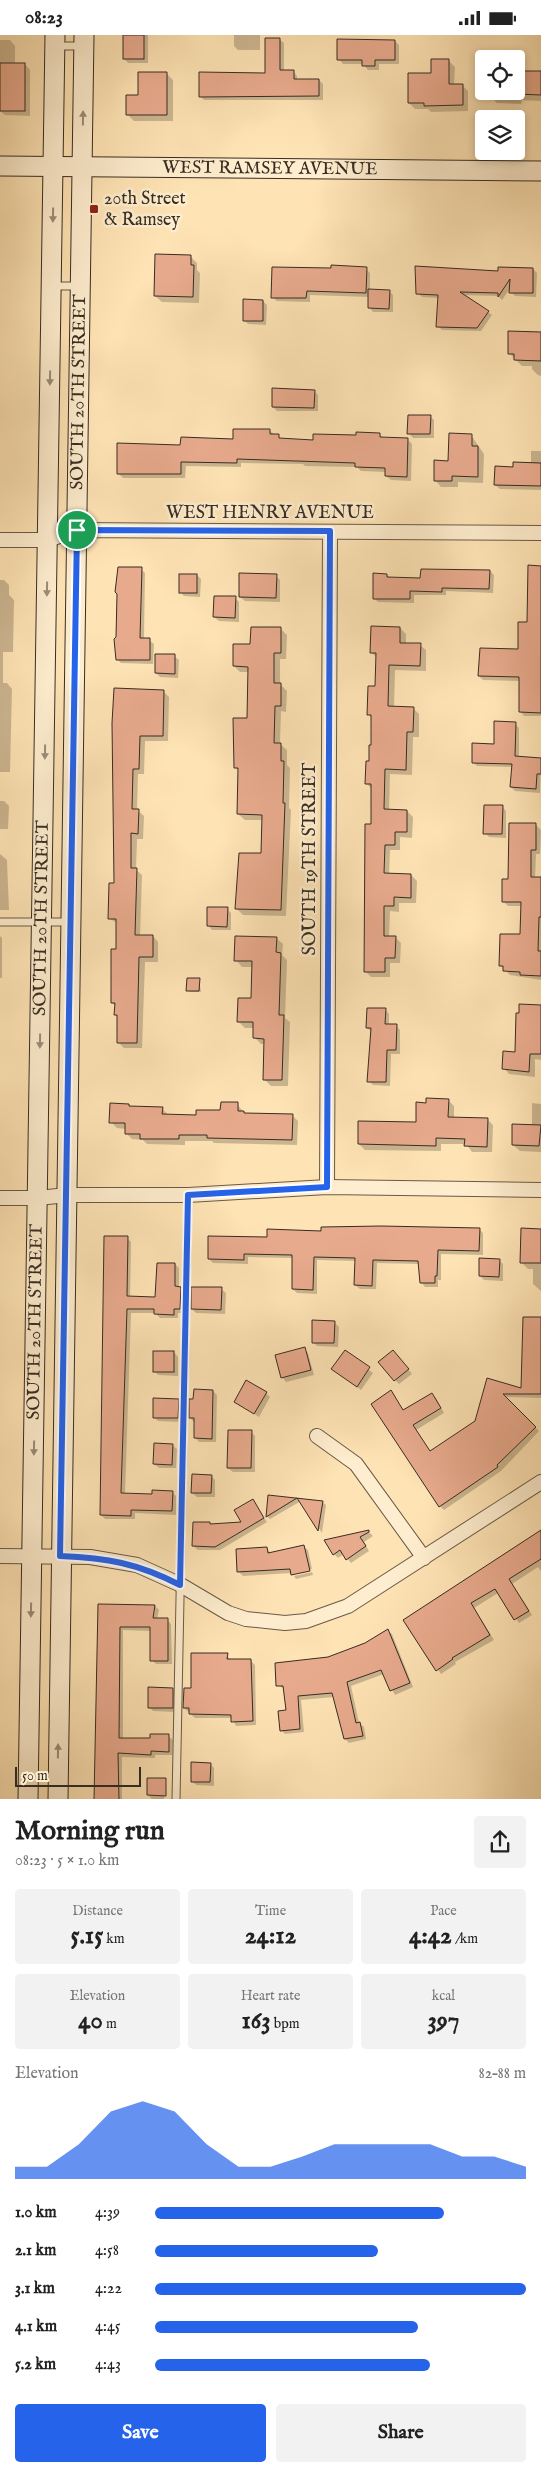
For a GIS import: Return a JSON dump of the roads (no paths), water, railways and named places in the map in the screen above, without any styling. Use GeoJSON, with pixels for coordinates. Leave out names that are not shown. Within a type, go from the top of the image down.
{"type":"FeatureCollection","features":[{"type":"Feature","properties":{"kind":"street","name":"SOUTH 20TH STREET"},"geometry":{"type":"LineString","coordinates":[[28,1799],[55,41]]}},
{"type":"Feature","properties":{"kind":"street","name":"SOUTH 20TH STREET"},"geometry":{"type":"LineString","coordinates":[[58,1799],[60,1556],[84,41]]}},
{"type":"Feature","properties":{"kind":"street","name":"WEST RAMSEY AVENUE"},"geometry":{"type":"LineString","coordinates":[[0,166],[541,171]]}},
{"type":"Feature","properties":{"kind":"street","name":"WEST HENRY AVENUE"},"geometry":{"type":"LineString","coordinates":[[0,540],[48,541],[77,530],[541,533]]}},
{"type":"Feature","properties":{"kind":"street","name":"SOUTH 19TH STREET"},"geometry":{"type":"LineString","coordinates":[[327,1187],[330,531]]}},
{"type":"Feature","properties":{"kind":"street"},"geometry":{"type":"LineString","coordinates":[[0,1198],[38,1199],[67,1195],[188,1195],[327,1187],[541,1190]]}},
{"type":"Feature","properties":{"kind":"street"},"geometry":{"type":"LineString","coordinates":[[317,1436],[356,1464],[424,1558]]}},
{"type":"Feature","properties":{"kind":"street"},"geometry":{"type":"LineString","coordinates":[[0,1556],[90,1557],[136,1565],[180,1585],[228,1613],[246,1619],[285,1623],[306,1621],[326,1616],[348,1606],[541,1482]]}},
{"type":"Feature","properties":{"kind":"lane"},"geometry":{"type":"LineString","coordinates":[[55,41],[84,41]]}},
{"type":"Feature","properties":{"kind":"lane"},"geometry":{"type":"LineString","coordinates":[[52,287],[80,287]]}},
{"type":"Feature","properties":{"kind":"lane"},"geometry":{"type":"LineString","coordinates":[[0,922],[71,922]]}},
{"type":"Feature","properties":{"kind":"lane"},"geometry":{"type":"LineString","coordinates":[[176,1799],[188,1195]]}},
{"type":"Feature","properties":{"kind":"place","name":"20th Street & Ramsey"},"geometry":{"type":"Point","coordinates":[94,209]}}]}
